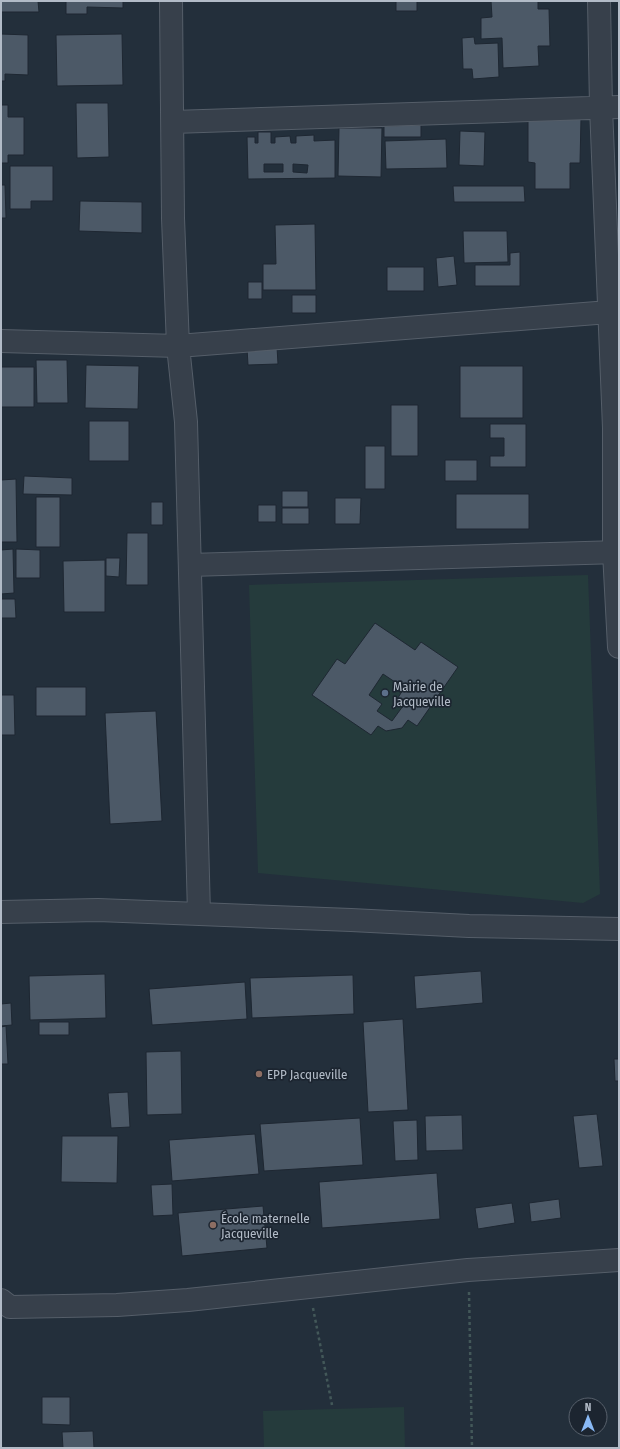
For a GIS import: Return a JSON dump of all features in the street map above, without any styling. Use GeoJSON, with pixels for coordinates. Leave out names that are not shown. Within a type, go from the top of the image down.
{"type":"FeatureCollection","features":[{"type":"Feature","properties":{"kind":"street"},"geometry":{"type":"LineString","coordinates":[[172,1],[174,218],[178,346],[186,422],[199,914]]}},
{"type":"Feature","properties":{"kind":"street"},"geometry":{"type":"LineString","coordinates":[[599,1],[610,107],[614,312],[614,428],[619,647]]}},
{"type":"Feature","properties":{"kind":"street"},"geometry":{"type":"LineString","coordinates":[[173,122],[610,107]]}},
{"type":"Feature","properties":{"kind":"street"},"geometry":{"type":"LineString","coordinates":[[1,341],[178,346],[614,312]]}},
{"type":"Feature","properties":{"kind":"street"},"geometry":{"type":"LineString","coordinates":[[190,565],[617,552]]}},
{"type":"Feature","properties":{"kind":"street"},"geometry":{"type":"LineString","coordinates":[[1,912],[98,910],[469,926],[619,929]]}},
{"type":"Feature","properties":{"kind":"street"},"geometry":{"type":"LineString","coordinates":[[4,1305],[117,1305],[188,1300],[468,1270],[619,1260]]}},
{"type":"Feature","properties":{"kind":"path"},"geometry":{"type":"LineString","coordinates":[[468,1270],[472,1448]]}},
{"type":"Feature","properties":{"kind":"path"},"geometry":{"type":"LineString","coordinates":[[309,1288],[332,1404]]}},
{"type":"Feature","properties":{"kind":"green space"},"geometry":{"type":"Polygon","coordinates":[[[588,575],[600,894],[583,903],[258,873],[249,585],[588,575]]]}},
{"type":"Feature","properties":{"kind":"green space"},"geometry":{"type":"Polygon","coordinates":[[[404,1407],[405,1448],[264,1448],[263,1411],[404,1407]]]}},
{"type":"Feature","properties":{"kind":"building"},"geometry":{"type":"Polygon","coordinates":[[[1,1],[38,1],[39,12],[1,12],[1,1]]]}},
{"type":"Feature","properties":{"kind":"building"},"geometry":{"type":"Polygon","coordinates":[[[66,1],[123,1],[123,8],[87,7],[87,14],[66,14],[66,1]]]}},
{"type":"Feature","properties":{"kind":"building"},"geometry":{"type":"Polygon","coordinates":[[[396,1],[417,1],[417,11],[396,11],[396,1]]]}},
{"type":"Feature","properties":{"kind":"building"},"geometry":{"type":"Polygon","coordinates":[[[491,1],[538,1],[538,9],[549,9],[550,46],[538,46],[539,66],[503,68],[502,38],[481,39],[481,18],[492,17],[491,1]]]}},
{"type":"Feature","properties":{"kind":"building"},"geometry":{"type":"Polygon","coordinates":[[[1,34],[28,35],[28,75],[5,74],[5,81],[1,81],[1,34]]]}},
{"type":"Feature","properties":{"kind":"building"},"geometry":{"type":"Polygon","coordinates":[[[122,34],[123,85],[57,86],[56,35],[122,34]]]}},
{"type":"Feature","properties":{"kind":"building"},"geometry":{"type":"Polygon","coordinates":[[[474,37],[475,44],[498,43],[499,77],[473,79],[472,69],[463,69],[462,38],[474,37]]]}},
{"type":"Feature","properties":{"kind":"building"},"geometry":{"type":"Polygon","coordinates":[[[76,103],[108,103],[109,157],[77,158],[76,103]]]}},
{"type":"Feature","properties":{"kind":"building"},"geometry":{"type":"Polygon","coordinates":[[[1,105],[8,105],[8,117],[24,117],[24,155],[8,155],[8,163],[1,163],[1,105]]]}},
{"type":"Feature","properties":{"kind":"building"},"geometry":{"type":"Polygon","coordinates":[[[528,118],[581,119],[580,163],[570,163],[570,189],[535,189],[535,163],[528,162],[528,118]]]}},
{"type":"Feature","properties":{"kind":"building"},"geometry":{"type":"Polygon","coordinates":[[[421,125],[421,137],[384,137],[384,126],[421,125]]]}},
{"type":"Feature","properties":{"kind":"building"},"geometry":{"type":"Polygon","coordinates":[[[339,128],[382,128],[381,177],[338,176],[339,128]]]}},
{"type":"Feature","properties":{"kind":"building"},"geometry":{"type":"Polygon","coordinates":[[[460,131],[485,132],[484,166],[459,165],[460,131]]]}},
{"type":"Feature","properties":{"kind":"building"},"geometry":{"type":"Polygon","coordinates":[[[258,132],[271,132],[271,143],[275,143],[275,137],[290,136],[291,143],[296,143],[296,136],[314,135],[314,141],[335,140],[335,178],[248,179],[247,137],[255,137],[255,143],[258,143],[258,132]],[[264,164],[264,172],[283,172],[283,164],[264,164]],[[293,164],[293,172],[307,173],[308,165],[293,164]]]}},
{"type":"Feature","properties":{"kind":"building"},"geometry":{"type":"Polygon","coordinates":[[[446,139],[447,168],[386,169],[385,141],[446,139]]]}},
{"type":"Feature","properties":{"kind":"building"},"geometry":{"type":"Polygon","coordinates":[[[10,166],[53,166],[53,201],[31,201],[31,209],[10,209],[10,166]]]}},
{"type":"Feature","properties":{"kind":"building"},"geometry":{"type":"Polygon","coordinates":[[[1,185],[5,185],[6,218],[1,218],[1,185]]]}},
{"type":"Feature","properties":{"kind":"building"},"geometry":{"type":"Polygon","coordinates":[[[453,186],[524,186],[525,202],[454,202],[453,186]]]}},
{"type":"Feature","properties":{"kind":"building"},"geometry":{"type":"Polygon","coordinates":[[[80,201],[142,202],[142,233],[79,231],[80,201]]]}},
{"type":"Feature","properties":{"kind":"building"},"geometry":{"type":"Polygon","coordinates":[[[315,224],[316,290],[263,290],[263,264],[276,264],[275,225],[315,224]]]}},
{"type":"Feature","properties":{"kind":"building"},"geometry":{"type":"Polygon","coordinates":[[[463,231],[507,231],[508,262],[464,263],[463,231]]]}},
{"type":"Feature","properties":{"kind":"building"},"geometry":{"type":"Polygon","coordinates":[[[520,252],[520,286],[475,286],[475,265],[510,265],[510,253],[520,252]]]}},
{"type":"Feature","properties":{"kind":"building"},"geometry":{"type":"Polygon","coordinates":[[[454,256],[457,285],[438,287],[436,258],[454,256]]]}},
{"type":"Feature","properties":{"kind":"building"},"geometry":{"type":"Polygon","coordinates":[[[387,267],[424,267],[424,291],[387,291],[387,267]]]}},
{"type":"Feature","properties":{"kind":"building"},"geometry":{"type":"Polygon","coordinates":[[[248,282],[262,282],[262,299],[248,299],[248,282]]]}},
{"type":"Feature","properties":{"kind":"building"},"geometry":{"type":"Polygon","coordinates":[[[292,295],[316,295],[316,313],[292,313],[292,295]]]}},
{"type":"Feature","properties":{"kind":"building"},"geometry":{"type":"Polygon","coordinates":[[[277,347],[278,364],[248,365],[247,348],[277,347]]]}},
{"type":"Feature","properties":{"kind":"building"},"geometry":{"type":"Polygon","coordinates":[[[36,360],[67,360],[68,403],[37,403],[36,360]]]}},
{"type":"Feature","properties":{"kind":"building"},"geometry":{"type":"Polygon","coordinates":[[[86,365],[139,366],[138,409],[85,408],[86,365]]]}},
{"type":"Feature","properties":{"kind":"building"},"geometry":{"type":"Polygon","coordinates":[[[460,366],[523,366],[523,418],[460,418],[460,366]]]}},
{"type":"Feature","properties":{"kind":"building"},"geometry":{"type":"Polygon","coordinates":[[[1,367],[34,367],[34,407],[1,407],[1,367]]]}},
{"type":"Feature","properties":{"kind":"building"},"geometry":{"type":"Polygon","coordinates":[[[391,405],[418,405],[418,456],[391,456],[391,405]]]}},
{"type":"Feature","properties":{"kind":"building"},"geometry":{"type":"Polygon","coordinates":[[[89,421],[129,421],[129,461],[89,461],[89,421]]]}},
{"type":"Feature","properties":{"kind":"building"},"geometry":{"type":"Polygon","coordinates":[[[490,424],[526,424],[526,467],[490,467],[490,456],[504,456],[504,438],[490,438],[490,424]]]}},
{"type":"Feature","properties":{"kind":"building"},"geometry":{"type":"Polygon","coordinates":[[[365,446],[385,446],[385,489],[365,489],[365,446]]]}},
{"type":"Feature","properties":{"kind":"building"},"geometry":{"type":"Polygon","coordinates":[[[445,460],[477,460],[477,481],[445,481],[445,460]]]}},
{"type":"Feature","properties":{"kind":"building"},"geometry":{"type":"Polygon","coordinates":[[[24,476],[72,478],[72,495],[23,494],[24,476]]]}},
{"type":"Feature","properties":{"kind":"building"},"geometry":{"type":"Polygon","coordinates":[[[16,479],[17,542],[1,542],[1,480],[16,479]]]}},
{"type":"Feature","properties":{"kind":"building"},"geometry":{"type":"Polygon","coordinates":[[[282,491],[308,491],[308,507],[282,507],[282,491]]]}},
{"type":"Feature","properties":{"kind":"building"},"geometry":{"type":"Polygon","coordinates":[[[456,494],[529,494],[529,529],[456,529],[456,494]]]}},
{"type":"Feature","properties":{"kind":"building"},"geometry":{"type":"Polygon","coordinates":[[[36,497],[60,497],[60,547],[36,547],[36,497]]]}},
{"type":"Feature","properties":{"kind":"building"},"geometry":{"type":"Polygon","coordinates":[[[335,498],[361,498],[360,524],[335,524],[335,498]]]}},
{"type":"Feature","properties":{"kind":"building"},"geometry":{"type":"Polygon","coordinates":[[[151,502],[163,502],[163,525],[151,525],[151,502]]]}},
{"type":"Feature","properties":{"kind":"building"},"geometry":{"type":"Polygon","coordinates":[[[258,505],[276,505],[276,522],[258,522],[258,505]]]}},
{"type":"Feature","properties":{"kind":"building"},"geometry":{"type":"Polygon","coordinates":[[[282,508],[309,508],[309,524],[282,524],[282,508]]]}},
{"type":"Feature","properties":{"kind":"building"},"geometry":{"type":"Polygon","coordinates":[[[127,533],[148,533],[148,585],[126,585],[127,533]]]}},
{"type":"Feature","properties":{"kind":"building"},"geometry":{"type":"Polygon","coordinates":[[[13,549],[14,593],[1,594],[1,550],[13,549]]]}},
{"type":"Feature","properties":{"kind":"building"},"geometry":{"type":"Polygon","coordinates":[[[16,549],[40,550],[40,578],[16,578],[16,549]]]}},
{"type":"Feature","properties":{"kind":"building"},"geometry":{"type":"Polygon","coordinates":[[[106,558],[120,558],[119,577],[106,576],[106,558]]]}},
{"type":"Feature","properties":{"kind":"building"},"geometry":{"type":"Polygon","coordinates":[[[105,560],[105,612],[64,612],[63,561],[105,560]]]}},
{"type":"Feature","properties":{"kind":"building"},"geometry":{"type":"Polygon","coordinates":[[[1,599],[15,599],[16,618],[1,618],[1,599]]]}},
{"type":"Feature","properties":{"kind":"building"},"geometry":{"type":"Polygon","coordinates":[[[375,623],[415,650],[421,642],[458,667],[417,726],[408,720],[402,728],[386,731],[378,726],[371,735],[312,695],[337,659],[345,664],[375,623]],[[383,674],[369,695],[382,704],[377,711],[392,721],[403,706],[396,701],[404,688],[383,674]]]}},
{"type":"Feature","properties":{"kind":"building"},"geometry":{"type":"Polygon","coordinates":[[[36,687],[86,687],[86,716],[36,716],[36,687]]]}},
{"type":"Feature","properties":{"kind":"building"},"geometry":{"type":"Polygon","coordinates":[[[1,695],[14,695],[15,735],[1,735],[1,695]]]}},
{"type":"Feature","properties":{"kind":"building"},"geometry":{"type":"Polygon","coordinates":[[[156,711],[162,821],[110,824],[105,713],[156,711]]]}},
{"type":"Feature","properties":{"kind":"building"},"geometry":{"type":"Polygon","coordinates":[[[481,971],[483,1003],[416,1009],[414,976],[481,971]]]}},
{"type":"Feature","properties":{"kind":"building"},"geometry":{"type":"Polygon","coordinates":[[[105,974],[106,1018],[30,1020],[29,976],[105,974]]]}},
{"type":"Feature","properties":{"kind":"building"},"geometry":{"type":"Polygon","coordinates":[[[353,975],[354,1014],[252,1018],[250,978],[353,975]]]}},
{"type":"Feature","properties":{"kind":"building"},"geometry":{"type":"Polygon","coordinates":[[[245,982],[247,1019],[152,1025],[149,989],[245,982]]]}},
{"type":"Feature","properties":{"kind":"building"},"geometry":{"type":"Polygon","coordinates":[[[11,1003],[12,1025],[1,1026],[1,1004],[11,1003]]]}},
{"type":"Feature","properties":{"kind":"building"},"geometry":{"type":"Polygon","coordinates":[[[403,1019],[408,1110],[368,1112],[363,1022],[403,1019]]]}},
{"type":"Feature","properties":{"kind":"building"},"geometry":{"type":"Polygon","coordinates":[[[39,1022],[69,1022],[69,1035],[39,1035],[39,1022]]]}},
{"type":"Feature","properties":{"kind":"building"},"geometry":{"type":"Polygon","coordinates":[[[6,1026],[8,1064],[1,1064],[1,1027],[6,1026]]]}},
{"type":"Feature","properties":{"kind":"building"},"geometry":{"type":"Polygon","coordinates":[[[181,1051],[182,1114],[147,1115],[146,1052],[181,1051]]]}},
{"type":"Feature","properties":{"kind":"building"},"geometry":{"type":"Polygon","coordinates":[[[614,1059],[619,1059],[619,1081],[615,1081],[614,1059]]]}},
{"type":"Feature","properties":{"kind":"building"},"geometry":{"type":"Polygon","coordinates":[[[128,1092],[130,1127],[111,1128],[108,1093],[128,1092]]]}},
{"type":"Feature","properties":{"kind":"building"},"geometry":{"type":"Polygon","coordinates":[[[597,1114],[603,1166],[579,1168],[573,1116],[597,1114]]]}},
{"type":"Feature","properties":{"kind":"building"},"geometry":{"type":"Polygon","coordinates":[[[462,1115],[463,1150],[426,1151],[425,1116],[462,1115]]]}},
{"type":"Feature","properties":{"kind":"building"},"geometry":{"type":"Polygon","coordinates":[[[360,1118],[363,1165],[264,1171],[260,1124],[360,1118]]]}},
{"type":"Feature","properties":{"kind":"building"},"geometry":{"type":"Polygon","coordinates":[[[417,1120],[418,1160],[395,1161],[393,1121],[417,1120]]]}},
{"type":"Feature","properties":{"kind":"building"},"geometry":{"type":"Polygon","coordinates":[[[255,1134],[259,1174],[172,1181],[169,1140],[255,1134]]]}},
{"type":"Feature","properties":{"kind":"building"},"geometry":{"type":"Polygon","coordinates":[[[62,1136],[118,1136],[117,1183],[61,1182],[62,1136]]]}},
{"type":"Feature","properties":{"kind":"building"},"geometry":{"type":"Polygon","coordinates":[[[437,1173],[440,1219],[322,1228],[319,1182],[437,1173]]]}},
{"type":"Feature","properties":{"kind":"building"},"geometry":{"type":"Polygon","coordinates":[[[172,1184],[173,1215],[153,1216],[151,1185],[172,1184]]]}},
{"type":"Feature","properties":{"kind":"building"},"geometry":{"type":"Polygon","coordinates":[[[559,1199],[561,1218],[531,1222],[529,1203],[559,1199]]]}},
{"type":"Feature","properties":{"kind":"building"},"geometry":{"type":"Polygon","coordinates":[[[512,1203],[515,1223],[478,1229],[475,1208],[512,1203]]]}},
{"type":"Feature","properties":{"kind":"building"},"geometry":{"type":"Polygon","coordinates":[[[263,1206],[267,1248],[182,1256],[178,1213],[263,1206]]]}},
{"type":"Feature","properties":{"kind":"building"},"geometry":{"type":"Polygon","coordinates":[[[42,1397],[70,1397],[70,1425],[42,1424],[42,1397]]]}},
{"type":"Feature","properties":{"kind":"building"},"geometry":{"type":"Polygon","coordinates":[[[93,1431],[94,1448],[63,1448],[62,1432],[93,1431]]]}},
{"type":"Feature","properties":{"kind":"place","name":"Mairie de Jacqueville"},"geometry":{"type":"Point","coordinates":[385,693]}},
{"type":"Feature","properties":{"kind":"place","name":"EPP Jacqueville"},"geometry":{"type":"Point","coordinates":[259,1074]}},
{"type":"Feature","properties":{"kind":"place","name":"École maternelle Jacqueville"},"geometry":{"type":"Point","coordinates":[213,1225]}}]}
